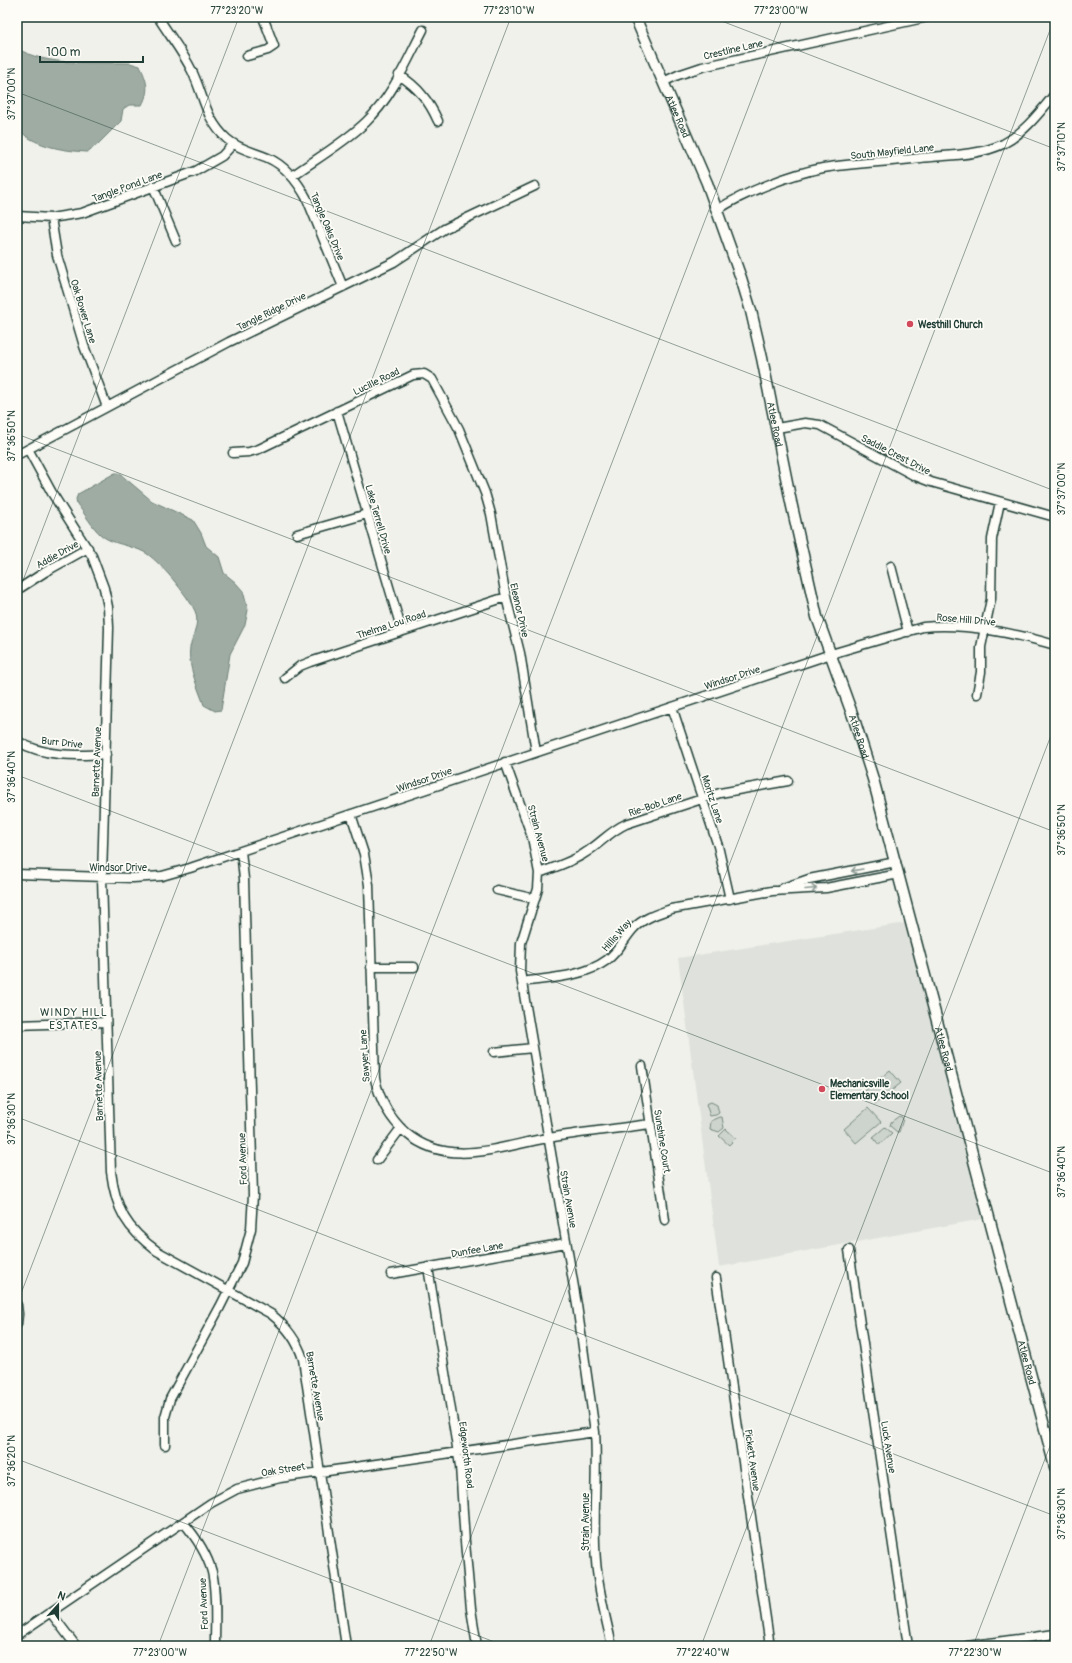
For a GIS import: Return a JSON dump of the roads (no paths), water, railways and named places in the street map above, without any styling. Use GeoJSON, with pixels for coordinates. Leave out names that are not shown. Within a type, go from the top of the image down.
{"type":"FeatureCollection","features":[{"type":"Feature","properties":{"kind":"main road","name":"Atlee Road"},"geometry":{"type":"LineString","coordinates":[[635,17],[732,248],[751,311],[817,617],[873,779],[1055,1467]]}},
{"type":"Feature","properties":{"kind":"street","name":"Tangle Oaks Drive"},"geometry":{"type":"LineString","coordinates":[[158,17],[192,72],[203,104],[216,127],[233,144],[277,163],[292,176],[307,199],[343,287]]}},
{"type":"Feature","properties":{"kind":"street"},"geometry":{"type":"LineString","coordinates":[[247,56],[268,50],[274,46],[263,17]]}},
{"type":"Feature","properties":{"kind":"street","name":"Crestline Lane"},"geometry":{"type":"LineString","coordinates":[[663,82],[690,70],[710,65],[928,17]]}},
{"type":"Feature","properties":{"kind":"street"},"geometry":{"type":"LineString","coordinates":[[292,176],[367,122],[400,75],[423,30]]}},
{"type":"Feature","properties":{"kind":"street"},"geometry":{"type":"LineString","coordinates":[[400,75],[420,91],[433,110],[438,121]]}},
{"type":"Feature","properties":{"kind":"street","name":"South Mayfield Lane"},"geometry":{"type":"LineString","coordinates":[[717,210],[741,196],[776,182],[822,168],[954,155],[992,148],[1013,138],[1024,129],[1055,94]]}},
{"type":"Feature","properties":{"kind":"street","name":"Tangle Pond Lane"},"geometry":{"type":"LineString","coordinates":[[17,216],[51,218],[82,213],[196,171],[210,164],[227,152],[233,144]]}},
{"type":"Feature","properties":{"kind":"street"},"geometry":{"type":"LineString","coordinates":[[153,186],[176,241]]}},
{"type":"Feature","properties":{"kind":"street","name":"Tangle Ridge Drive"},"geometry":{"type":"LineString","coordinates":[[17,455],[229,342],[394,262],[444,229],[535,186]]}},
{"type":"Feature","properties":{"kind":"street","name":"Oak Bower Lane"},"geometry":{"type":"LineString","coordinates":[[51,218],[57,255],[84,346],[106,407]]}},
{"type":"Feature","properties":{"kind":"street","name":"Lucille Road"},"geometry":{"type":"LineString","coordinates":[[233,453],[249,452],[259,449],[419,373],[432,379],[459,429],[477,474]]}},
{"type":"Feature","properties":{"kind":"street","name":"Lake Terrell Drive"},"geometry":{"type":"LineString","coordinates":[[337,411],[402,631]]}},
{"type":"Feature","properties":{"kind":"street","name":"Saddle Crest Drive"},"geometry":{"type":"LineString","coordinates":[[777,428],[805,423],[820,426],[913,475],[931,482],[1055,518]]}},
{"type":"Feature","properties":{"kind":"street","name":"Barnette Avenue"},"geometry":{"type":"LineString","coordinates":[[28,449],[52,493],[88,548],[99,572],[108,608],[109,628],[102,878],[111,1172],[116,1197],[127,1223],[157,1251],[271,1314],[282,1323],[294,1339],[303,1359],[346,1646]]}},
{"type":"Feature","properties":{"kind":"street","name":"Eleanor Drive"},"geometry":{"type":"LineString","coordinates":[[477,474],[491,514],[506,597],[520,653],[536,752]]}},
{"type":"Feature","properties":{"kind":"street"},"geometry":{"type":"LineString","coordinates":[[977,694],[981,672],[981,647],[991,599],[992,540],[1000,502]]}},
{"type":"Feature","properties":{"kind":"street"},"geometry":{"type":"LineString","coordinates":[[297,534],[367,514]]}},
{"type":"Feature","properties":{"kind":"street","name":"Addie Drive"},"geometry":{"type":"LineString","coordinates":[[17,590],[45,572],[88,548]]}},
{"type":"Feature","properties":{"kind":"street"},"geometry":{"type":"LineString","coordinates":[[891,566],[908,632]]}},
{"type":"Feature","properties":{"kind":"street","name":"Thelma Lou Road"},"geometry":{"type":"LineString","coordinates":[[285,678],[300,666],[310,662],[506,597]]}},
{"type":"Feature","properties":{"kind":"street","name":"Rose Hill Drive"},"geometry":{"type":"LineString","coordinates":[[831,654],[923,627],[939,626],[985,629],[1055,645]]}},
{"type":"Feature","properties":{"kind":"street","name":"Windsor Drive"},"geometry":{"type":"LineString","coordinates":[[17,874],[102,878],[162,876],[242,851],[831,654]]}},
{"type":"Feature","properties":{"kind":"street","name":"Moritz Lane"},"geometry":{"type":"LineString","coordinates":[[672,707],[718,846],[730,899]]}},
{"type":"Feature","properties":{"kind":"street","name":"Burr Drive"},"geometry":{"type":"LineString","coordinates":[[17,741],[28,747],[50,753],[75,755],[106,754]]}},
{"type":"Feature","properties":{"kind":"street","name":"Strain Avenue"},"geometry":{"type":"LineString","coordinates":[[505,762],[532,837],[539,873],[538,889],[521,943],[520,964],[566,1243],[595,1432],[594,1531],[596,1561],[612,1646]]}},
{"type":"Feature","properties":{"kind":"street","name":"Rie-Bob Lane"},"geometry":{"type":"LineString","coordinates":[[539,873],[573,860],[584,854],[621,826],[702,798],[726,792],[788,781]]}},
{"type":"Feature","properties":{"kind":"street","name":"Sawyer Lane"},"geometry":{"type":"LineString","coordinates":[[351,814],[360,839],[367,867],[369,885],[375,1079],[378,1092],[386,1111],[401,1128],[425,1145],[438,1150],[448,1152],[474,1152],[548,1138],[650,1124]]}},
{"type":"Feature","properties":{"kind":"street","name":"Ford Avenue"},"geometry":{"type":"LineString","coordinates":[[165,1445],[165,1417],[170,1399],[242,1263],[248,1246],[253,1212],[245,895],[242,851]]}},
{"type":"Feature","properties":{"kind":"street","name":"Hillis Way"},"geometry":{"type":"LineString","coordinates":[[522,982],[572,975],[599,965],[616,952],[639,923],[671,909],[772,891],[809,879],[896,862]]}},
{"type":"Feature","properties":{"kind":"street","name":"Hillis Way"},"geometry":{"type":"LineString","coordinates":[[772,891],[826,888],[898,874]]}},
{"type":"Feature","properties":{"kind":"street"},"geometry":{"type":"LineString","coordinates":[[497,890],[535,899]]}},
{"type":"Feature","properties":{"kind":"street"},"geometry":{"type":"LineString","coordinates":[[371,967],[414,967]]}},
{"type":"Feature","properties":{"kind":"street"},"geometry":{"type":"LineString","coordinates":[[17,1025],[106,1022]]}},
{"type":"Feature","properties":{"kind":"street"},"geometry":{"type":"LineString","coordinates":[[494,1052],[533,1048]]}},
{"type":"Feature","properties":{"kind":"street","name":"Sunshine Court"},"geometry":{"type":"LineString","coordinates":[[642,1066],[665,1220]]}},
{"type":"Feature","properties":{"kind":"street"},"geometry":{"type":"LineString","coordinates":[[377,1160],[401,1128]]}},
{"type":"Feature","properties":{"kind":"street","name":"Dunfee Lane"},"geometry":{"type":"LineString","coordinates":[[391,1274],[566,1243]]}},
{"type":"Feature","properties":{"kind":"street","name":"Luck Avenue"},"geometry":{"type":"LineString","coordinates":[[850,1250],[908,1646]]}},
{"type":"Feature","properties":{"kind":"street","name":"Edgeworth Road"},"geometry":{"type":"LineString","coordinates":[[428,1268],[460,1466],[470,1601],[477,1646]]}},
{"type":"Feature","properties":{"kind":"street","name":"Pickett Avenue"},"geometry":{"type":"LineString","coordinates":[[716,1278],[770,1646]]}},
{"type":"Feature","properties":{"kind":"street"},"geometry":{"type":"LineString","coordinates":[[17,1305],[17,1324]]}},
{"type":"Feature","properties":{"kind":"street","name":"Oak Street"},"geometry":{"type":"LineString","coordinates":[[17,1635],[211,1503],[237,1489],[280,1478],[595,1432]]}},
{"type":"Feature","properties":{"kind":"street","name":"Ford Avenue"},"geometry":{"type":"LineString","coordinates":[[183,1522],[199,1544],[212,1572],[214,1584],[215,1646]]}},
{"type":"Feature","properties":{"kind":"street"},"geometry":{"type":"LineString","coordinates":[[51,1612],[76,1646]]}},
{"type":"Feature","properties":{"kind":"street"},"geometry":{"type":"LineString","coordinates":[[967,1646],[1055,1634]]}},
{"type":"Feature","properties":{"kind":"place","name":"Westhill Church"},"geometry":{"type":"Point","coordinates":[910,324]}},
{"type":"Feature","properties":{"kind":"place","name":"Mechanicsville Elementary School"},"geometry":{"type":"Point","coordinates":[822,1089]}},
{"type":"Feature","properties":{"kind":"district","name":"WINDY HILL ESTATES"},"geometry":{"type":"Point","coordinates":[74,1018]}}]}
